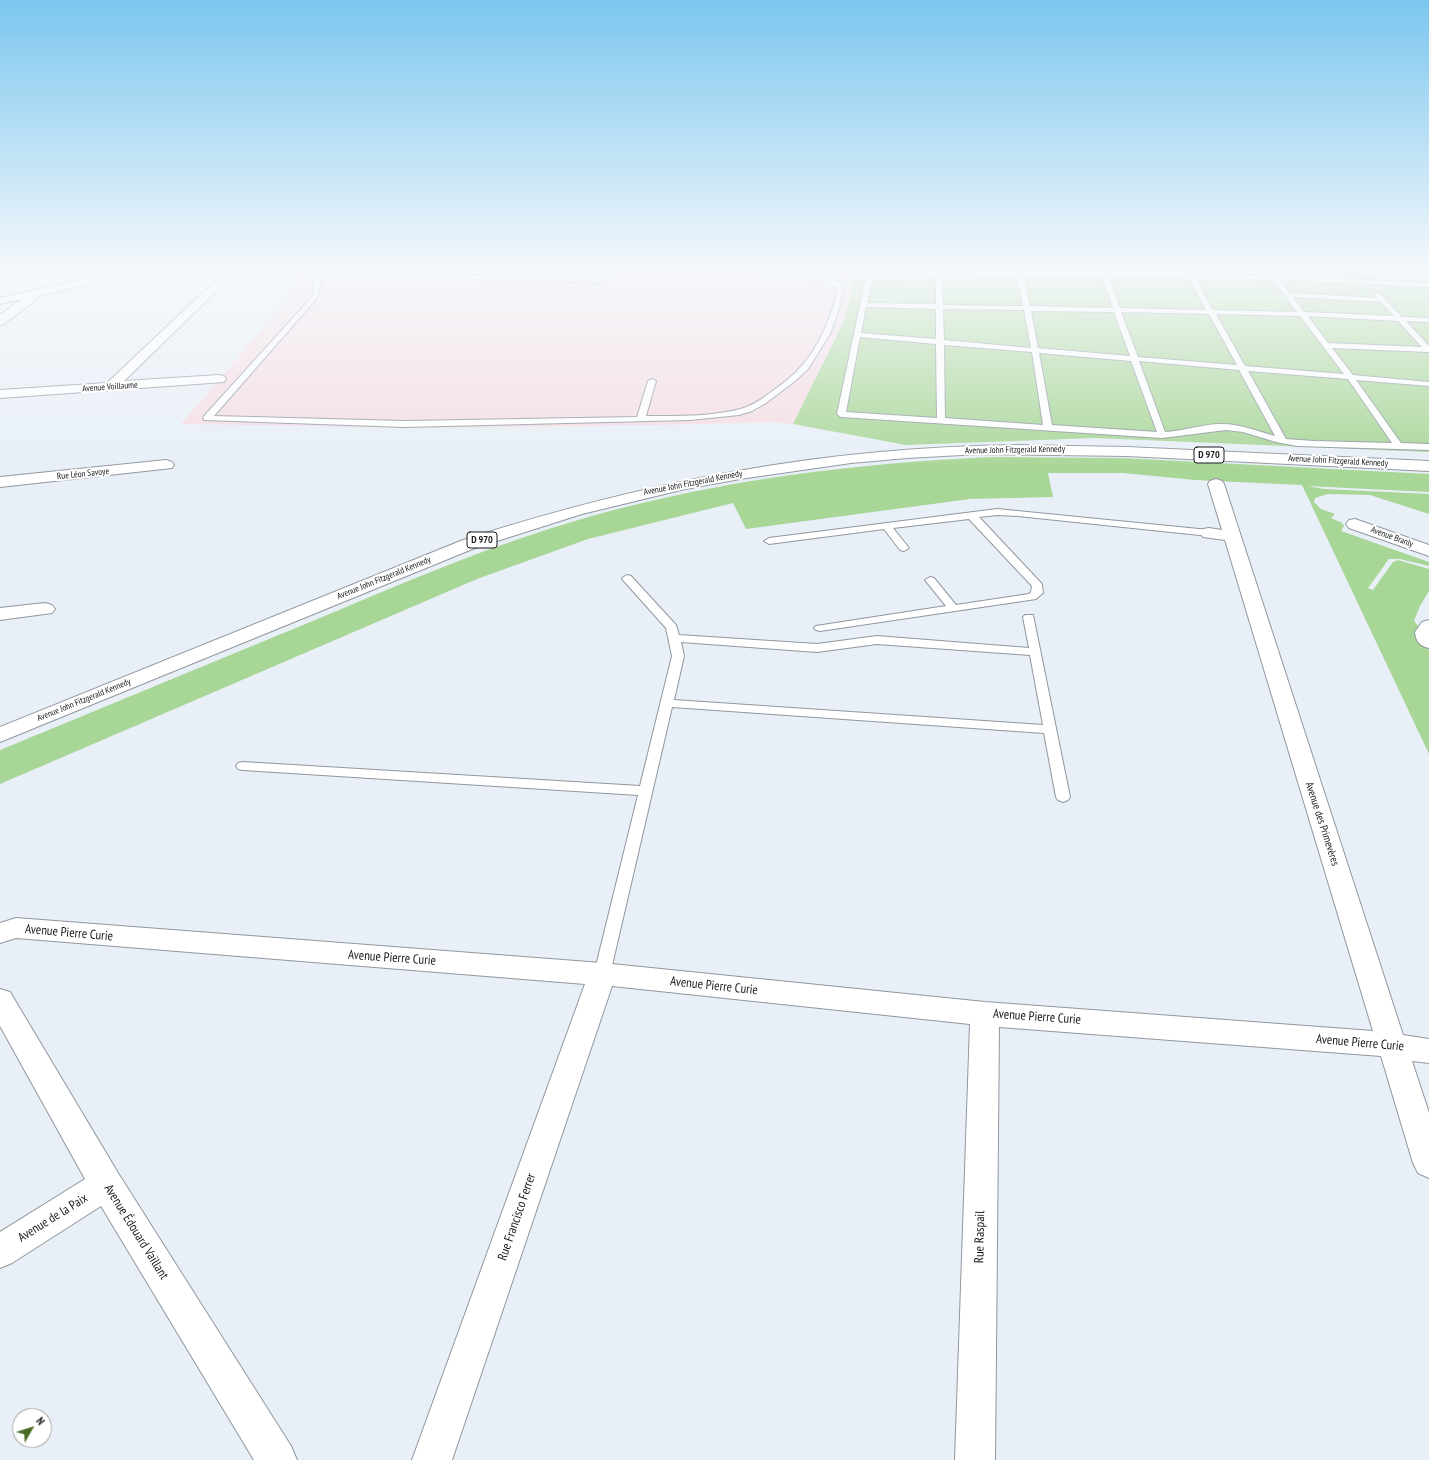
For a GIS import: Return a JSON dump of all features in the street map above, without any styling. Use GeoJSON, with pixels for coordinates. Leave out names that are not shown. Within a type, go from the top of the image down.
{"type":"FeatureCollection","features":[{"type":"Feature","properties":{"kind":"street"},"geometry":{"type":"LineString","coordinates":[[110,387],[162,337]]}},
{"type":"Feature","properties":{"kind":"street","name":"Avenue Voillaume"},"geometry":{"type":"LineString","coordinates":[[0,394],[231,378]]}},
{"type":"Feature","properties":{"kind":"street","name":"Avenue John Fitzgerald Kennedy"},"geometry":{"type":"LineString","coordinates":[[0,735],[468,544],[609,501],[654,490],[729,475],[824,461],[908,453],[1030,449],[1123,451],[1429,466]]}},
{"type":"Feature","properties":{"kind":"street","name":"Rue Léon Savoye"},"geometry":{"type":"LineString","coordinates":[[0,482],[166,466]]}},
{"type":"Feature","properties":{"kind":"street","name":"Avenue des Primevères"},"geometry":{"type":"LineString","coordinates":[[1216,484],[1220,535],[1392,1045],[1429,1163]]}},
{"type":"Feature","properties":{"kind":"street","name":"Avenue Branly"},"geometry":{"type":"LineString","coordinates":[[1355,524],[1429,551]]}},
{"type":"Feature","properties":{"kind":"street"},"geometry":{"type":"LineString","coordinates":[[0,614],[45,609]]}},
{"type":"Feature","properties":{"kind":"street"},"geometry":{"type":"LineString","coordinates":[[1429,626],[1425,632],[1426,639],[1429,642]]}},
{"type":"Feature","properties":{"kind":"street","name":"Avenue Pierre Curie"},"geometry":{"type":"LineString","coordinates":[[0,933],[16,928],[45,932],[602,974],[985,1014],[1392,1045],[1429,1050]]}},
{"type":"Feature","properties":{"kind":"street","name":"Rue Francisco Ferrer"},"geometry":{"type":"LineString","coordinates":[[432,1460],[602,974]]}},
{"type":"Feature","properties":{"kind":"street","name":"Avenue Édouard Vaillant"},"geometry":{"type":"LineString","coordinates":[[0,1000],[106,1184],[278,1460]]}},
{"type":"Feature","properties":{"kind":"street","name":"Rue Raspail"},"geometry":{"type":"LineString","coordinates":[[975,1460],[985,1014]]}},
{"type":"Feature","properties":{"kind":"street","name":"Avenue de la Paix"},"geometry":{"type":"LineString","coordinates":[[0,1251],[106,1184]]}},
{"type":"Feature","properties":{"kind":"lane"},"geometry":{"type":"LineString","coordinates":[[273,337],[231,378],[208,418],[405,424],[641,420],[718,416],[739,412],[755,407],[763,402],[799,375],[820,347],[824,337]]}},
{"type":"Feature","properties":{"kind":"lane"},"geometry":{"type":"LineString","coordinates":[[858,337],[840,414],[1162,435],[1185,434],[1200,429],[1228,427],[1296,443],[1429,447]]}},
{"type":"Feature","properties":{"kind":"lane"},"geometry":{"type":"LineString","coordinates":[[887,337],[1429,384]]}},
{"type":"Feature","properties":{"kind":"lane"},"geometry":{"type":"LineString","coordinates":[[940,337],[941,421]]}},
{"type":"Feature","properties":{"kind":"lane"},"geometry":{"type":"LineString","coordinates":[[1033,337],[1048,427]]}},
{"type":"Feature","properties":{"kind":"lane"},"geometry":{"type":"LineString","coordinates":[[1127,337],[1162,435]]}},
{"type":"Feature","properties":{"kind":"lane"},"geometry":{"type":"LineString","coordinates":[[1225,337],[1282,440]]}},
{"type":"Feature","properties":{"kind":"lane"},"geometry":{"type":"LineString","coordinates":[[1320,337],[1398,445]]}},
{"type":"Feature","properties":{"kind":"lane"},"geometry":{"type":"LineString","coordinates":[[1417,337],[1429,350]]}},
{"type":"Feature","properties":{"kind":"lane"},"geometry":{"type":"LineString","coordinates":[[1326,345],[1429,350]]}},
{"type":"Feature","properties":{"kind":"lane"},"geometry":{"type":"LineString","coordinates":[[641,420],[652,382]]}},
{"type":"Feature","properties":{"kind":"lane"},"geometry":{"type":"LineString","coordinates":[[769,541],[997,512],[1018,512],[1220,535]]}},
{"type":"Feature","properties":{"kind":"lane"},"geometry":{"type":"LineString","coordinates":[[820,628],[1032,597],[1037,594],[1037,585],[971,515]]}},
{"type":"Feature","properties":{"kind":"lane"},"geometry":{"type":"LineString","coordinates":[[886,526],[904,548]]}},
{"type":"Feature","properties":{"kind":"lane"},"geometry":{"type":"LineString","coordinates":[[602,974],[678,656],[672,627],[627,578]]}},
{"type":"Feature","properties":{"kind":"lane"},"geometry":{"type":"LineString","coordinates":[[930,580],[953,608]]}},
{"type":"Feature","properties":{"kind":"lane"},"geometry":{"type":"LineString","coordinates":[[1028,617],[1063,797]]}},
{"type":"Feature","properties":{"kind":"lane"},"geometry":{"type":"LineString","coordinates":[[674,638],[817,648],[877,640],[1035,652]]}},
{"type":"Feature","properties":{"kind":"lane"},"geometry":{"type":"LineString","coordinates":[[667,702],[1050,728]]}},
{"type":"Feature","properties":{"kind":"lane"},"geometry":{"type":"LineString","coordinates":[[244,766],[646,791]]}},
{"type":"Feature","properties":{"kind":"shaded area"},"geometry":{"type":"Polygon","coordinates":[[[255,337],[836,337],[793,424],[775,422],[426,428],[181,424],[255,337]]]}},
{"type":"Feature","properties":{"kind":"green space"},"geometry":{"type":"Polygon","coordinates":[[[836,337],[1429,337],[1429,452],[1095,438],[906,445],[793,424],[836,337]]]}},
{"type":"Feature","properties":{"kind":"green space"},"geometry":{"type":"Polygon","coordinates":[[[994,457],[1123,458],[1429,474],[1429,492],[1307,486],[1324,489],[1429,494],[1429,514],[1370,495],[1328,494],[1315,498],[1314,502],[1321,509],[1335,514],[1331,518],[1342,523],[1344,526],[1341,531],[1429,562],[1429,566],[1400,559],[1389,559],[1368,588],[1373,590],[1393,562],[1398,560],[1429,569],[1429,591],[1420,606],[1414,621],[1418,626],[1416,632],[1424,646],[1429,650],[1429,754],[1302,485],[1195,480],[1123,473],[1048,473],[1053,497],[970,499],[746,529],[733,503],[588,539],[477,579],[0,784],[0,750],[418,577],[517,539],[585,518],[635,505],[686,493],[737,484],[839,469],[994,457]]]}}]}
